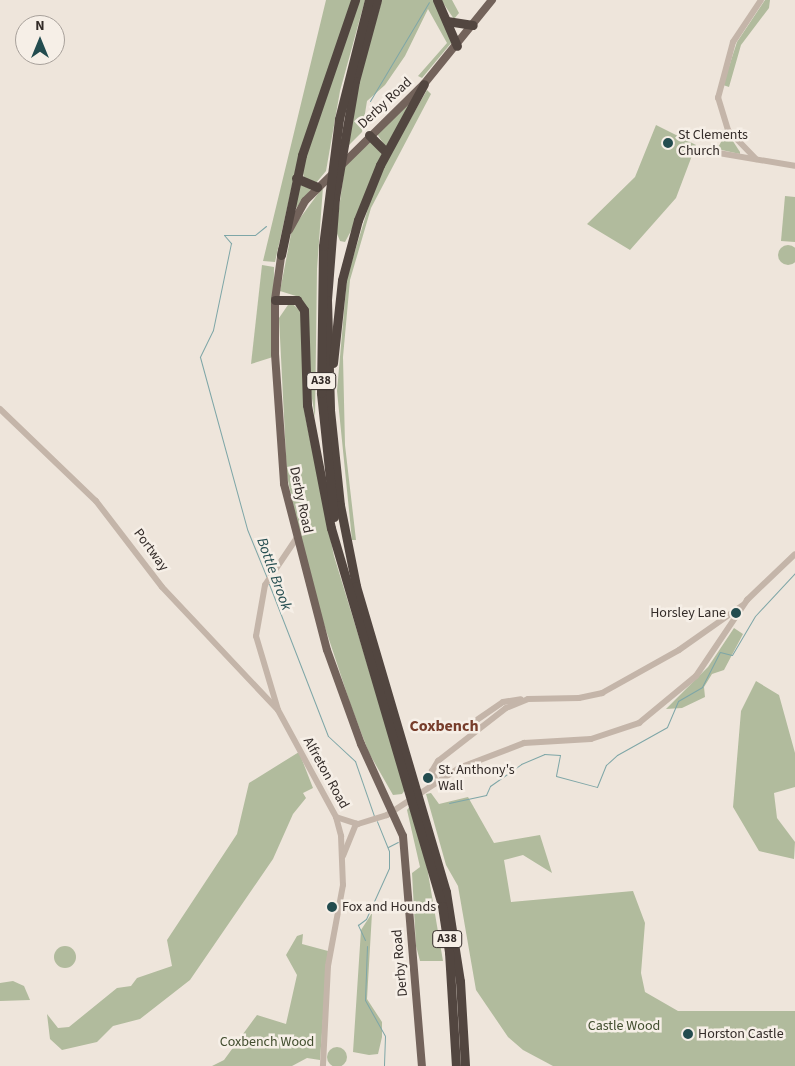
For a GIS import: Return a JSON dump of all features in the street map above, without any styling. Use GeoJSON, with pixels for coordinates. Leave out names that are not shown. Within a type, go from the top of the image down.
{"type":"FeatureCollection","features":[{"type":"Feature","properties":{"kind":"highway"},"geometry":{"type":"LineString","coordinates":[[281,255],[296,178],[355,0]]}},
{"type":"Feature","properties":{"kind":"highway","name":"A38"},"geometry":{"type":"LineString","coordinates":[[369,0],[343,119],[331,198],[320,293],[321,393],[342,564],[422,813],[454,934],[465,1066]]}},
{"type":"Feature","properties":{"kind":"highway","name":"A38"},"geometry":{"type":"LineString","coordinates":[[343,119],[377,0]]}},
{"type":"Feature","properties":{"kind":"highway"},"geometry":{"type":"LineString","coordinates":[[437,0],[457,46]]}},
{"type":"Feature","properties":{"kind":"highway"},"geometry":{"type":"LineString","coordinates":[[446,20],[473,25]]}},
{"type":"Feature","properties":{"kind":"highway"},"geometry":{"type":"LineString","coordinates":[[340,505],[333,374],[336,323],[354,235],[386,152],[424,84]]}},
{"type":"Feature","properties":{"kind":"highway"},"geometry":{"type":"LineString","coordinates":[[369,135],[386,152]]}},
{"type":"Feature","properties":{"kind":"highway"},"geometry":{"type":"LineString","coordinates":[[296,178],[317,188]]}},
{"type":"Feature","properties":{"kind":"highway","name":"A38"},"geometry":{"type":"LineString","coordinates":[[331,198],[327,345],[340,505],[368,631],[409,773]]}},
{"type":"Feature","properties":{"kind":"highway"},"geometry":{"type":"LineString","coordinates":[[275,300],[297,300],[304,310],[311,428],[342,564]]}},
{"type":"Feature","properties":{"kind":"highway","name":"A38"},"geometry":{"type":"LineString","coordinates":[[422,813],[450,952],[456,1066]]}},
{"type":"Feature","properties":{"kind":"main road","name":"Derby Road"},"geometry":{"type":"LineString","coordinates":[[422,1066],[405,849],[394,812],[345,702],[296,539],[281,459],[275,300],[281,255],[290,225],[317,188],[369,135],[424,84],[457,46],[492,0]]}},
{"type":"Feature","properties":{"kind":"street"},"geometry":{"type":"LineString","coordinates":[[756,159],[732,136],[720,116],[718,98],[733,42],[761,0]]}},
{"type":"Feature","properties":{"kind":"street"},"geometry":{"type":"LineString","coordinates":[[695,150],[795,166]]}},
{"type":"Feature","properties":{"kind":"street","name":"Portway"},"geometry":{"type":"LineString","coordinates":[[0,409],[96,500],[162,587],[278,710]]}},
{"type":"Feature","properties":{"kind":"street","name":"Alfreton Road"},"geometry":{"type":"LineString","coordinates":[[296,539],[269,576],[256,618],[260,655],[278,710],[336,817],[343,856],[343,890],[326,981],[323,1066]]}},
{"type":"Feature","properties":{"kind":"street"},"geometry":{"type":"LineString","coordinates":[[468,726],[503,702],[586,698],[602,693],[679,650],[743,605],[795,554]]}},
{"type":"Feature","properties":{"kind":"street"},"geometry":{"type":"LineString","coordinates":[[336,817],[356,824],[394,812],[436,781],[482,757],[524,743],[591,739],[646,719],[696,676],[743,605]]}},
{"type":"Feature","properties":{"kind":"street"},"geometry":{"type":"LineString","coordinates":[[436,781],[432,771],[438,761],[521,700]]}},
{"type":"Feature","properties":{"kind":"street"},"geometry":{"type":"LineString","coordinates":[[343,856],[356,824]]}},
{"type":"Feature","properties":{"kind":"green space"},"geometry":{"type":"Polygon","coordinates":[[[326,0],[352,0],[298,159],[275,262],[263,261],[326,0]]]}},
{"type":"Feature","properties":{"kind":"green space"},"geometry":{"type":"Polygon","coordinates":[[[357,0],[365,0],[340,91],[326,171],[316,183],[304,178],[302,168],[357,0]]]}},
{"type":"Feature","properties":{"kind":"green space"},"geometry":{"type":"Polygon","coordinates":[[[382,0],[434,0],[452,42],[422,78],[418,76],[447,43],[428,9],[405,56],[385,85],[367,101],[362,132],[347,147],[359,80],[382,0]]]}},
{"type":"Feature","properties":{"kind":"green space"},"geometry":{"type":"Polygon","coordinates":[[[441,0],[452,0],[459,13],[454,19],[441,0]]]}},
{"type":"Feature","properties":{"kind":"green space"},"geometry":{"type":"Polygon","coordinates":[[[765,0],[770,0],[769,8],[741,45],[729,87],[723,85],[737,42],[765,0]]]}},
{"type":"Feature","properties":{"kind":"green space"},"geometry":{"type":"Polygon","coordinates":[[[427,90],[431,94],[371,208],[350,280],[343,357],[345,445],[356,540],[352,540],[337,391],[347,277],[378,176],[427,90]]]}},
{"type":"Feature","properties":{"kind":"green space"},"geometry":{"type":"Polygon","coordinates":[[[413,100],[386,147],[377,134],[413,100]]]}},
{"type":"Feature","properties":{"kind":"green space"},"geometry":{"type":"Polygon","coordinates":[[[656,125],[696,145],[676,198],[630,250],[587,224],[635,177],[656,125]]]}},
{"type":"Feature","properties":{"kind":"green space"},"geometry":{"type":"Polygon","coordinates":[[[727,132],[740,152],[740,154],[717,149],[727,132]]]}},
{"type":"Feature","properties":{"kind":"green space"},"geometry":{"type":"Polygon","coordinates":[[[372,141],[382,155],[352,229],[345,242],[340,241],[336,231],[345,164],[372,141]]]}},
{"type":"Feature","properties":{"kind":"green space"},"geometry":{"type":"Polygon","coordinates":[[[297,183],[311,189],[293,212],[297,183]]]}},
{"type":"Feature","properties":{"kind":"green space"},"geometry":{"type":"Polygon","coordinates":[[[323,187],[317,269],[315,418],[308,372],[308,314],[296,296],[280,291],[292,229],[323,187]]]}},
{"type":"Feature","properties":{"kind":"green space"},"geometry":{"type":"Polygon","coordinates":[[[785,196],[795,197],[795,242],[781,241],[785,196]]]}},
{"type":"Feature","properties":{"kind":"green space"},"geometry":{"type":"Polygon","coordinates":[[[788,245],[795,248],[798,255],[795,262],[788,265],[781,262],[778,255],[781,248],[788,245]]]}},
{"type":"Feature","properties":{"kind":"green space"},"geometry":{"type":"Polygon","coordinates":[[[262,265],[274,267],[273,357],[251,364],[262,265]]]}},
{"type":"Feature","properties":{"kind":"green space"},"geometry":{"type":"Polygon","coordinates":[[[290,302],[301,311],[305,415],[334,556],[399,768],[405,790],[402,794],[393,795],[369,753],[351,706],[312,588],[293,505],[287,476],[279,318],[290,302]]]}},
{"type":"Feature","properties":{"kind":"green space"},"geometry":{"type":"Polygon","coordinates":[[[734,628],[743,634],[724,670],[712,674],[704,687],[705,697],[682,708],[666,709],[708,667],[734,628]]]}},
{"type":"Feature","properties":{"kind":"green space"},"geometry":{"type":"Polygon","coordinates":[[[756,681],[779,695],[795,753],[795,787],[774,793],[777,818],[795,842],[794,859],[759,851],[733,807],[741,711],[756,681]]]}},
{"type":"Feature","properties":{"kind":"green space"},"geometry":{"type":"Polygon","coordinates":[[[299,752],[313,788],[303,793],[306,798],[293,814],[273,859],[190,980],[140,1019],[113,1026],[97,1042],[62,1050],[50,1039],[47,1014],[58,1028],[69,1027],[117,988],[131,986],[137,978],[172,966],[167,940],[237,834],[249,783],[299,752]]]}},
{"type":"Feature","properties":{"kind":"green space","name":"Castle Wood"},"geometry":{"type":"Polygon","coordinates":[[[431,793],[439,804],[468,797],[494,843],[540,835],[552,873],[523,855],[504,860],[511,902],[633,891],[645,923],[641,973],[645,992],[678,1011],[795,1011],[795,1066],[553,1066],[523,1050],[508,1037],[476,990],[458,886],[446,865],[426,794],[431,793]]]}},
{"type":"Feature","properties":{"kind":"green space"},"geometry":{"type":"Polygon","coordinates":[[[410,806],[427,867],[443,961],[420,961],[416,946],[412,873],[420,867],[407,810],[410,806]]]}},
{"type":"Feature","properties":{"kind":"green space"},"geometry":{"type":"Polygon","coordinates":[[[372,913],[367,999],[382,1022],[382,1037],[378,1054],[369,1055],[353,1052],[361,930],[372,913]]]}},
{"type":"Feature","properties":{"kind":"green space","name":"Coxbench Wood"},"geometry":{"type":"Polygon","coordinates":[[[303,934],[302,944],[328,951],[320,1060],[307,1058],[292,1066],[212,1066],[224,1060],[257,1015],[286,1024],[297,975],[286,955],[297,936],[303,934]]]}},
{"type":"Feature","properties":{"kind":"green space"},"geometry":{"type":"Polygon","coordinates":[[[65,946],[73,949],[76,957],[73,965],[65,968],[57,965],[54,957],[57,949],[65,946]]]}},
{"type":"Feature","properties":{"kind":"green space"},"geometry":{"type":"Polygon","coordinates":[[[13,981],[24,986],[30,1000],[0,1001],[0,983],[13,981]]]}},
{"type":"Feature","properties":{"kind":"green space"},"geometry":{"type":"Polygon","coordinates":[[[337,1047],[344,1050],[347,1057],[344,1064],[337,1067],[330,1064],[327,1057],[330,1050],[337,1047]]]}},
{"type":"Feature","properties":{"kind":"waterway","name":"Bottle Brook"},"geometry":{"type":"LineString","coordinates":[[370,101],[429,2]]}},
{"type":"Feature","properties":{"kind":"waterway","name":"Bottle Brook"},"geometry":{"type":"LineString","coordinates":[[266,226],[255,235],[224,235],[231,243],[213,330],[200,357],[247,529],[267,578]]}},
{"type":"Feature","properties":{"kind":"waterway"},"geometry":{"type":"LineString","coordinates":[[449,803],[486,795],[490,786],[521,764],[544,754],[560,755],[556,776],[597,787],[606,765],[617,755],[667,727],[678,701],[702,687],[720,652],[732,655],[755,616],[795,573]]}},
{"type":"Feature","properties":{"kind":"waterway","name":"Bottle Brook"},"geometry":{"type":"LineString","coordinates":[[269,584],[328,736],[355,761],[374,816]]}},
{"type":"Feature","properties":{"kind":"waterway","name":"Bottle Brook"},"geometry":{"type":"LineString","coordinates":[[365,940],[358,925],[366,919],[389,868],[389,851],[377,821]]}},
{"type":"Feature","properties":{"kind":"waterway"},"geometry":{"type":"LineString","coordinates":[[388,847],[398,842]]}},
{"type":"Feature","properties":{"kind":"waterway","name":"Bottle Brook"},"geometry":{"type":"LineString","coordinates":[[367,946],[365,1000],[385,1036],[384,1066]]}},
{"type":"Feature","properties":{"kind":"place","name":"St Clements Church"},"geometry":{"type":"Point","coordinates":[668,143]}},
{"type":"Feature","properties":{"kind":"place","name":"Horsley Lane"},"geometry":{"type":"Point","coordinates":[736,613]}},
{"type":"Feature","properties":{"kind":"place","name":"St. Anthony's Wall"},"geometry":{"type":"Point","coordinates":[428,778]}},
{"type":"Feature","properties":{"kind":"place","name":"Fox and Hounds"},"geometry":{"type":"Point","coordinates":[332,907]}},
{"type":"Feature","properties":{"kind":"place","name":"Horston Castle"},"geometry":{"type":"Point","coordinates":[688,1034]}},
{"type":"Feature","properties":{"kind":"district","name":"Coxbench"},"geometry":{"type":"Point","coordinates":[444,726]}}]}
